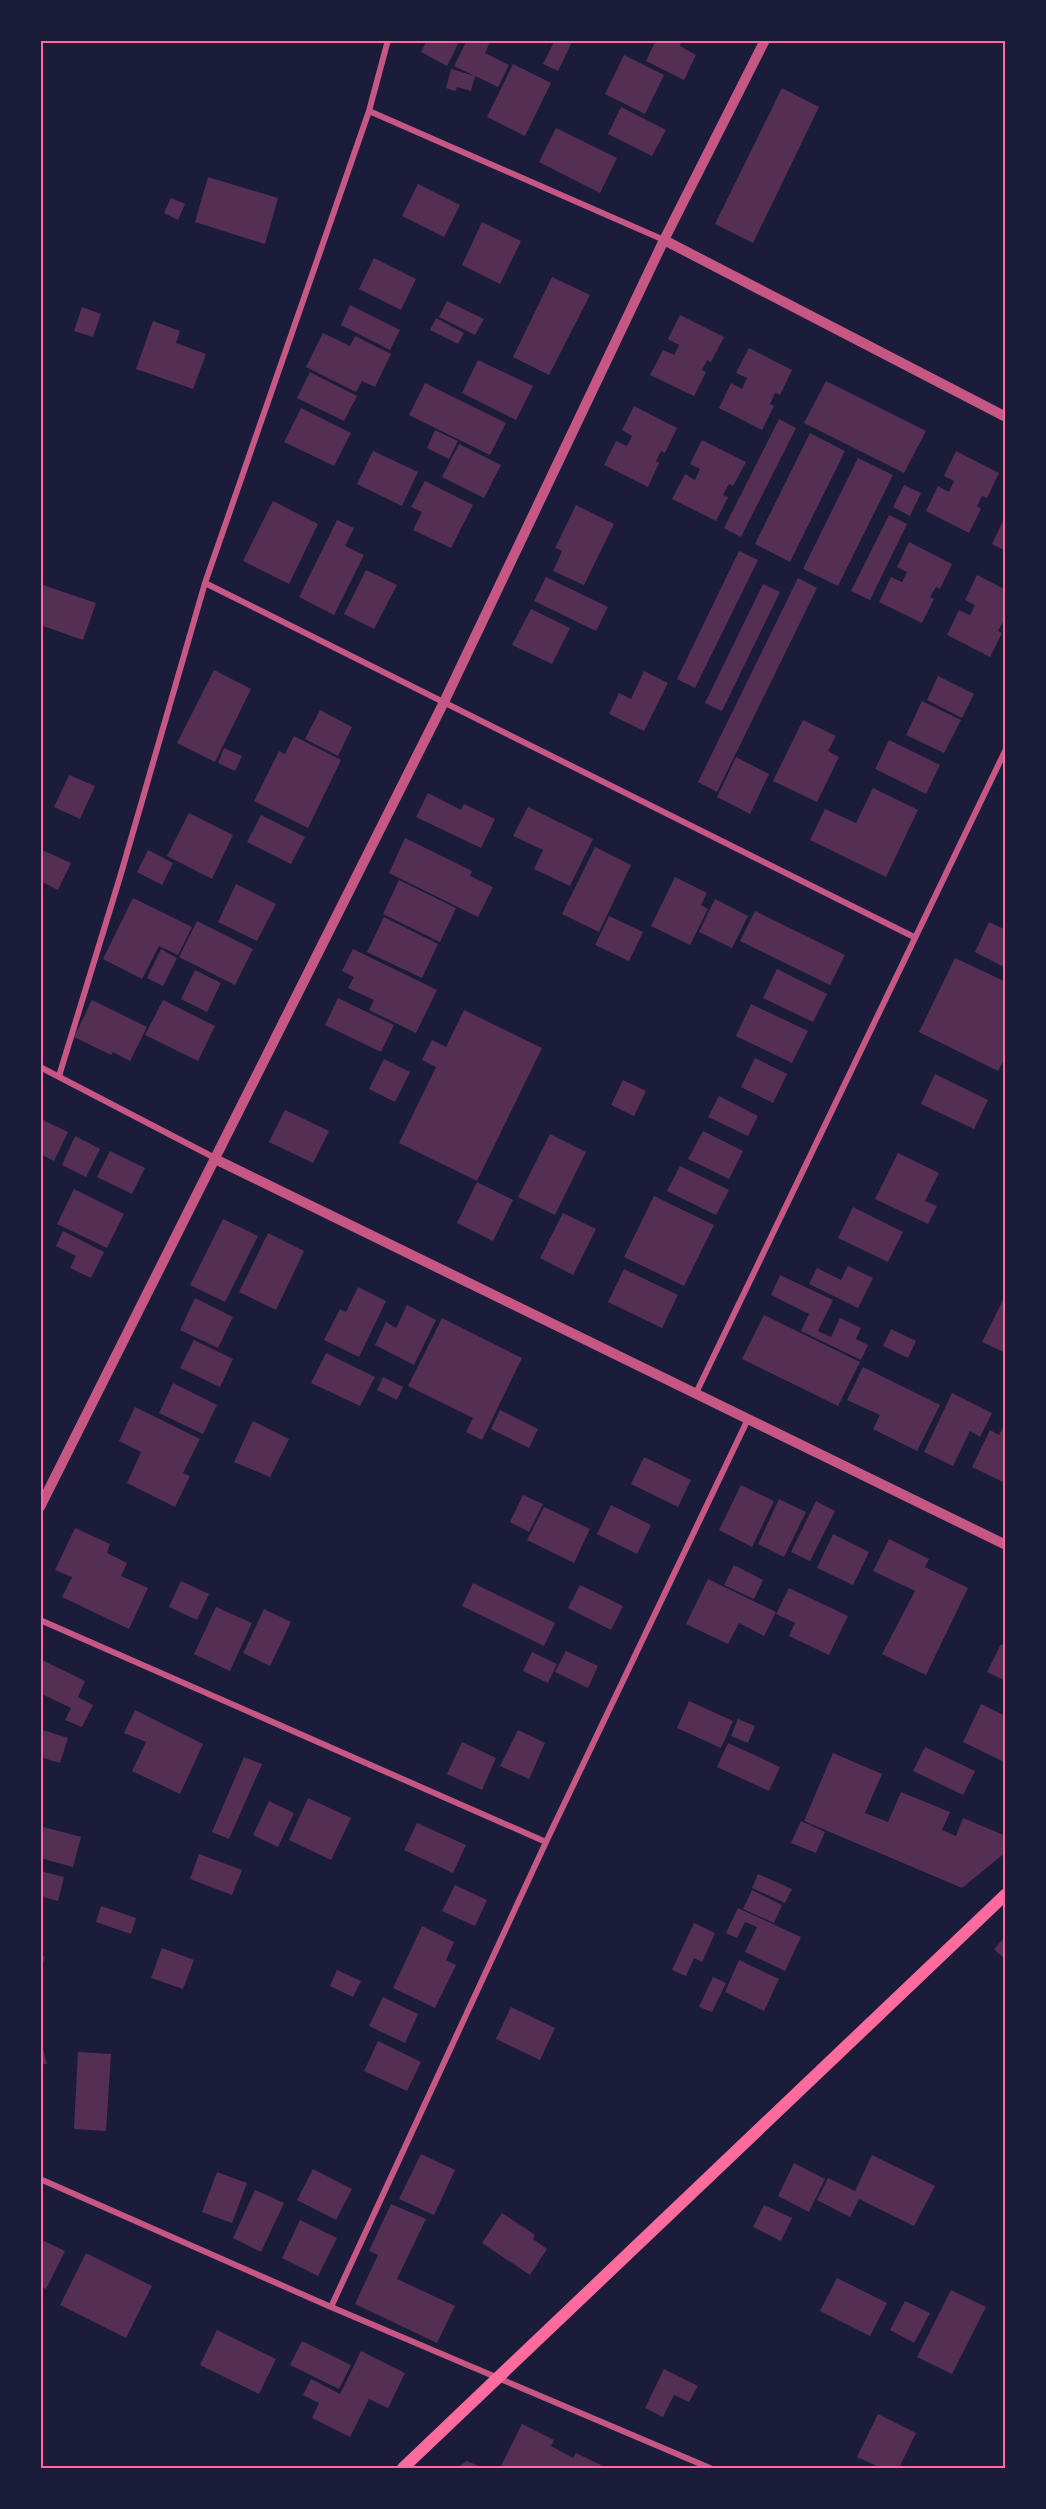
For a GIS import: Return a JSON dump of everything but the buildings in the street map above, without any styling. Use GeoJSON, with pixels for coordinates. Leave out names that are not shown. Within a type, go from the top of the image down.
{"type":"FeatureCollection","features":[{"type":"Feature","properties":{"kind":"main road"},"geometry":{"type":"LineString","coordinates":[[403,2469],[1005,1894]]}},
{"type":"Feature","properties":{"kind":"street"},"geometry":{"type":"LineString","coordinates":[[59,1076],[120,877],[205,582],[369,111],[388,40]]}},
{"type":"Feature","properties":{"kind":"street"},"geometry":{"type":"LineString","coordinates":[[40,1507],[444,702],[664,240],[765,40]]}},
{"type":"Feature","properties":{"kind":"street"},"geometry":{"type":"LineString","coordinates":[[369,111],[664,240],[1005,417]]}},
{"type":"Feature","properties":{"kind":"street"},"geometry":{"type":"LineString","coordinates":[[205,582],[914,937]]}},
{"type":"Feature","properties":{"kind":"street"},"geometry":{"type":"LineString","coordinates":[[696,1393],[1005,748]]}},
{"type":"Feature","properties":{"kind":"street"},"geometry":{"type":"LineString","coordinates":[[40,1067],[215,1159],[1005,1545]]}},
{"type":"Feature","properties":{"kind":"street"},"geometry":{"type":"LineString","coordinates":[[331,2307],[546,1842],[748,1419]]}},
{"type":"Feature","properties":{"kind":"street"},"geometry":{"type":"LineString","coordinates":[[40,1620],[546,1842]]}},
{"type":"Feature","properties":{"kind":"street"},"geometry":{"type":"LineString","coordinates":[[40,2179],[331,2307],[710,2469]]}}]}
